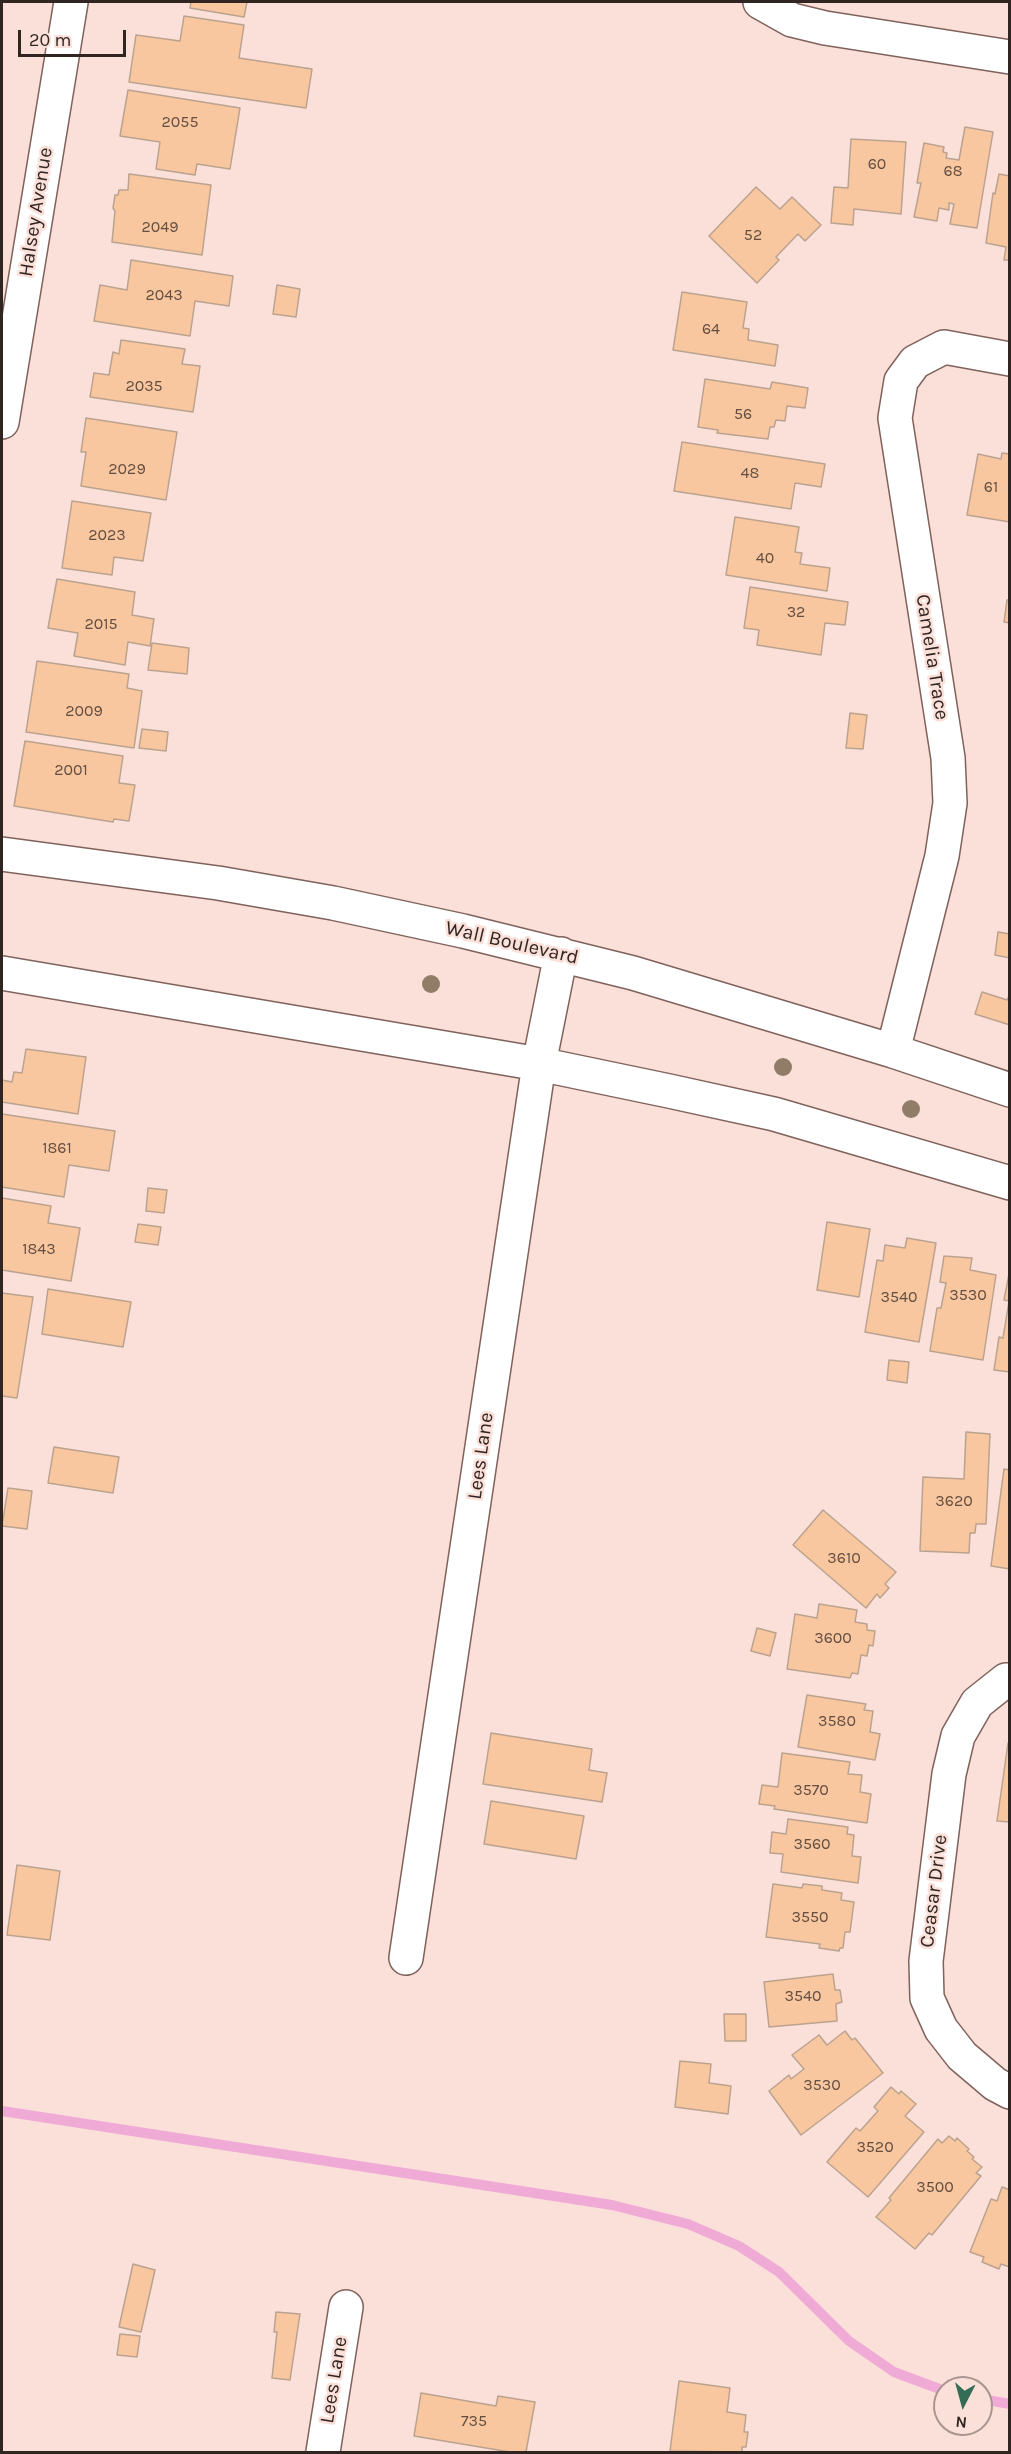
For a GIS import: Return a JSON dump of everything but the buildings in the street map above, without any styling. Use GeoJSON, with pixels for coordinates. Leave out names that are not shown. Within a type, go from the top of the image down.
{"type":"FeatureCollection","features":[{"type":"Feature","properties":{"kind":"street","name":"Halsey Avenue"},"geometry":{"type":"LineString","coordinates":[[2,422],[71,2]]}},
{"type":"Feature","properties":{"kind":"street"},"geometry":{"type":"LineString","coordinates":[[760,2],[792,20],[825,28],[1010,57]]}},
{"type":"Feature","properties":{"kind":"street","name":"Camelia Trace"},"geometry":{"type":"LineString","coordinates":[[893,1051],[942,856],[950,803],[948,758],[895,418],[901,381],[915,362],[944,348],[1010,358]]}},
{"type":"Feature","properties":{"kind":"street","name":"Wall Boulevard"},"geometry":{"type":"LineString","coordinates":[[2,854],[218,883],[321,901],[463,931],[561,954],[893,1051],[1010,1089]]}},
{"type":"Feature","properties":{"kind":"street","name":"Lees Lane"},"geometry":{"type":"LineString","coordinates":[[406,1958],[539,1064],[561,954]]}},
{"type":"Feature","properties":{"kind":"street"},"geometry":{"type":"LineString","coordinates":[[2,973],[539,1064],[774,1114],[1010,1184]]}},
{"type":"Feature","properties":{"kind":"street","name":"Ceasar Drive"},"geometry":{"type":"LineString","coordinates":[[1010,1680],[1006,1680],[977,1703],[958,1736],[949,1774],[926,1961],[927,1998],[941,2029],[962,2056],[995,2084],[1010,2092]]}},
{"type":"Feature","properties":{"kind":"street","name":"Lees Lane"},"geometry":{"type":"LineString","coordinates":[[322,2452],[346,2307]]}},
{"type":"Feature","properties":{"kind":"waterway"},"geometry":{"type":"LineString","coordinates":[[2,2111],[612,2205],[688,2224],[739,2246],[779,2272],[849,2341],[894,2372],[933,2387]]}},
{"type":"Feature","properties":{"kind":"waterway"},"geometry":{"type":"LineString","coordinates":[[993,2401],[1010,2404]]}}]}
